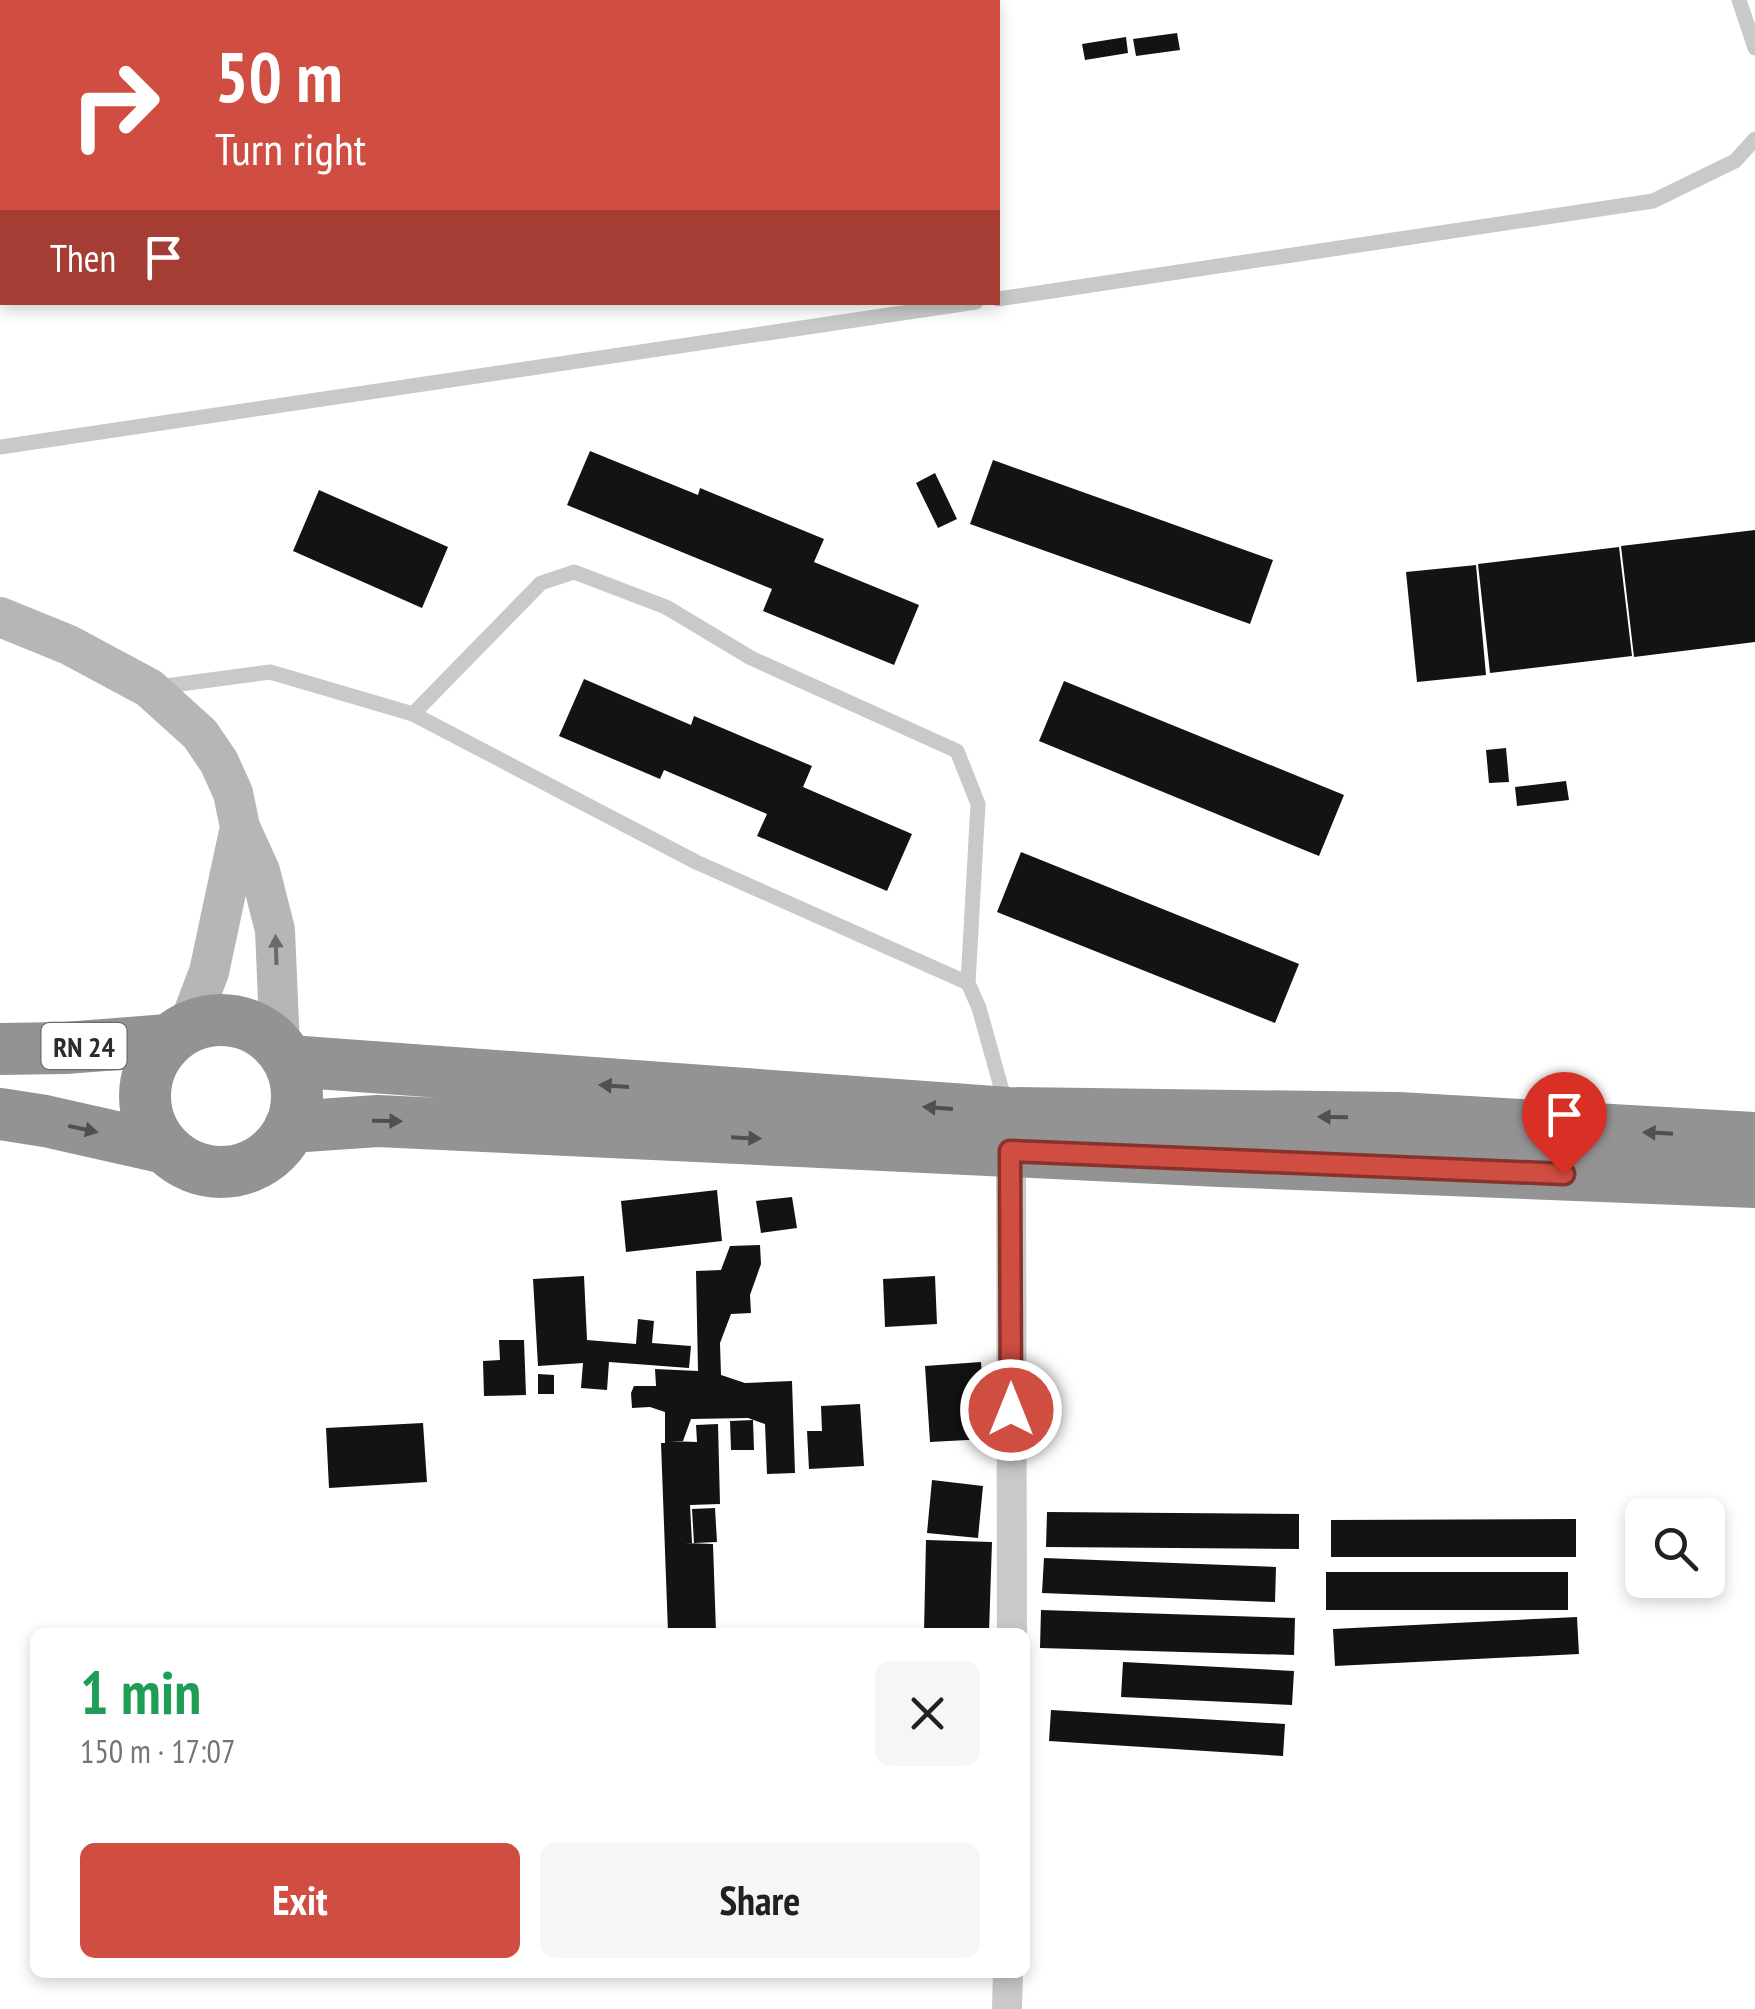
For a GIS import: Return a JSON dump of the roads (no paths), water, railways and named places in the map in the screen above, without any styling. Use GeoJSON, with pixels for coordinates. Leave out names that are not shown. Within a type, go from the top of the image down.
{"type":"FeatureCollection","features":[{"type":"Feature","properties":{"kind":"highway"},"geometry":{"type":"LineString","coordinates":[[212,1020],[238,1022],[260,1031],[284,1054],[294,1077],[295,1111],[290,1128],[267,1156],[233,1170],[214,1171],[196,1168],[165,1148],[150,1123],[144,1094],[156,1055],[178,1034],[212,1020]]}},
{"type":"Feature","properties":{"kind":"highway","name":"RN 24"},"geometry":{"type":"LineString","coordinates":[[0,1049],[65,1048],[178,1034]]}},
{"type":"Feature","properties":{"kind":"highway"},"geometry":{"type":"LineString","coordinates":[[284,1054],[1009,1132],[1755,1182]]}},
{"type":"Feature","properties":{"kind":"highway"},"geometry":{"type":"LineString","coordinates":[[0,1114],[165,1148]]}},
{"type":"Feature","properties":{"kind":"highway"},"geometry":{"type":"LineString","coordinates":[[290,1128],[378,1120],[1009,1132],[1398,1118],[1755,1138]]}},
{"type":"Feature","properties":{"kind":"main road"},"geometry":{"type":"LineString","coordinates":[[0,617],[69,645],[149,688],[200,734],[220,762],[233,793],[240,827],[260,870],[275,930],[284,1054]]}},
{"type":"Feature","properties":{"kind":"main road"},"geometry":{"type":"LineString","coordinates":[[178,1034],[209,972],[240,827]]}},
{"type":"Feature","properties":{"kind":"street"},"geometry":{"type":"LineString","coordinates":[[1009,1132],[1012,1628]]}},
{"type":"Feature","properties":{"kind":"street"},"geometry":{"type":"LineString","coordinates":[[1007,2009],[1008,1978]]}},
{"type":"Feature","properties":{"kind":"lane"},"geometry":{"type":"LineString","coordinates":[[1739,0],[1755,48]]}},
{"type":"Feature","properties":{"kind":"lane"},"geometry":{"type":"LineString","coordinates":[[1000,299],[1653,201],[1736,162],[1755,139]]}},
{"type":"Feature","properties":{"kind":"lane"},"geometry":{"type":"LineString","coordinates":[[0,446],[956,305]]}},
{"type":"Feature","properties":{"kind":"lane"},"geometry":{"type":"LineString","coordinates":[[413,714],[541,584],[574,572],[666,607],[750,658],[957,751],[978,804],[968,982],[979,1008],[1009,1132]]}},
{"type":"Feature","properties":{"kind":"lane"},"geometry":{"type":"LineString","coordinates":[[149,688],[270,672],[413,714],[696,862],[968,982]]}}]}
